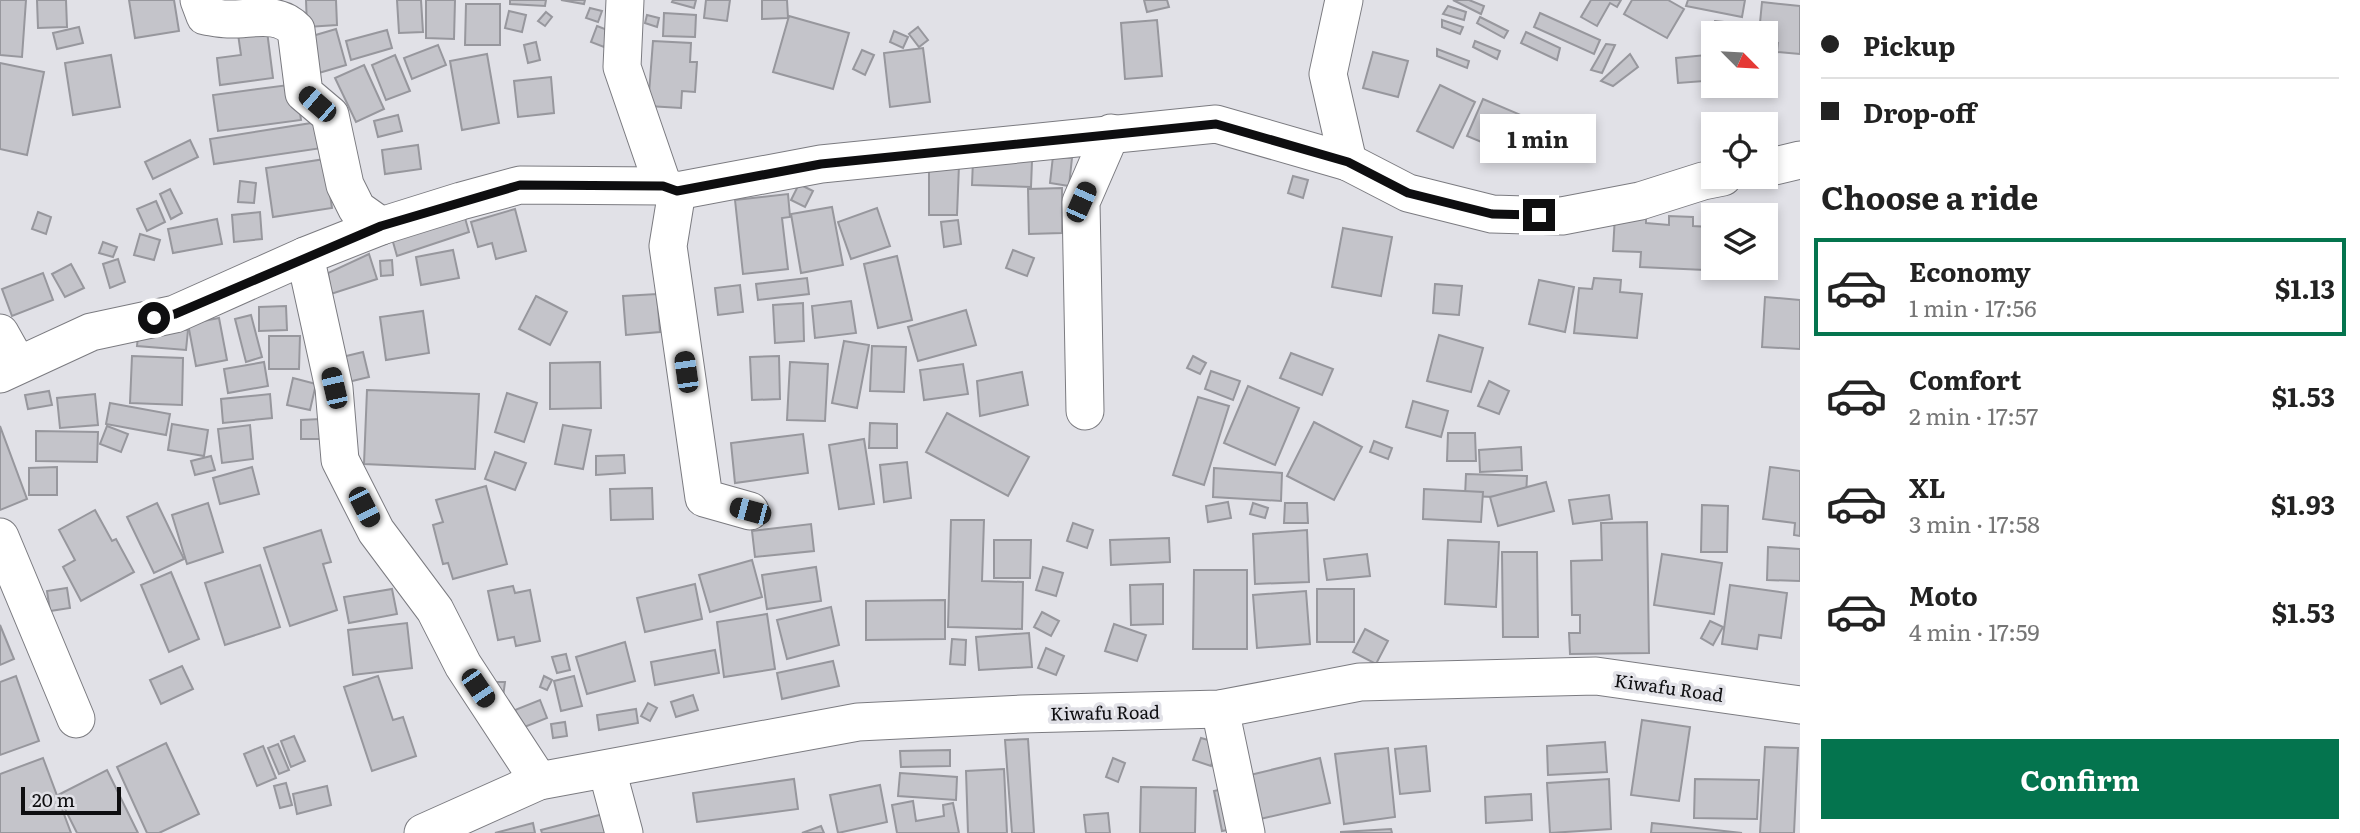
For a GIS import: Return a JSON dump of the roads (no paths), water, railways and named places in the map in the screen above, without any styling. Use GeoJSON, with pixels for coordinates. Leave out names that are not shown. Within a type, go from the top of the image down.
{"type":"FeatureCollection","features":[{"type":"Feature","properties":{"kind":"street"},"geometry":{"type":"LineString","coordinates":[[199,0],[205,16],[225,19],[275,17],[296,30],[304,93],[330,114],[345,185],[358,209],[381,226]]}},
{"type":"Feature","properties":{"kind":"street"},"geometry":{"type":"LineString","coordinates":[[625,0],[622,67],[670,188],[668,246],[704,498],[750,511]]}},
{"type":"Feature","properties":{"kind":"street"},"geometry":{"type":"LineString","coordinates":[[1344,0],[1328,74],[1348,162]]}},
{"type":"Feature","properties":{"kind":"street"},"geometry":{"type":"LineString","coordinates":[[0,333],[9,369],[91,332],[175,314],[305,256],[381,226],[520,185],[670,188],[821,164],[1216,124],[1348,162],[1408,193],[1492,214],[1562,216],[1640,201],[1701,182]]}},
{"type":"Feature","properties":{"kind":"street"},"geometry":{"type":"LineString","coordinates":[[1085,411],[1081,202],[1111,133]]}},
{"type":"Feature","properties":{"kind":"street"},"geometry":{"type":"LineString","coordinates":[[1778,165],[1800,160]]}},
{"type":"Feature","properties":{"kind":"street"},"geometry":{"type":"LineString","coordinates":[[305,256],[334,388],[340,460],[376,531],[435,610],[463,665],[539,781]]}},
{"type":"Feature","properties":{"kind":"street"},"geometry":{"type":"LineString","coordinates":[[0,537],[76,719]]}},
{"type":"Feature","properties":{"kind":"street","name":"Kiwafu Road"},"geometry":{"type":"LineString","coordinates":[[423,833],[539,781],[858,722],[1022,714],[1220,709],[1360,682],[1596,677],[1800,705]]}},
{"type":"Feature","properties":{"kind":"street"},"geometry":{"type":"LineString","coordinates":[[1220,709],[1247,833]]}},
{"type":"Feature","properties":{"kind":"street"},"geometry":{"type":"LineString","coordinates":[[607,770],[624,833]]}}]}
